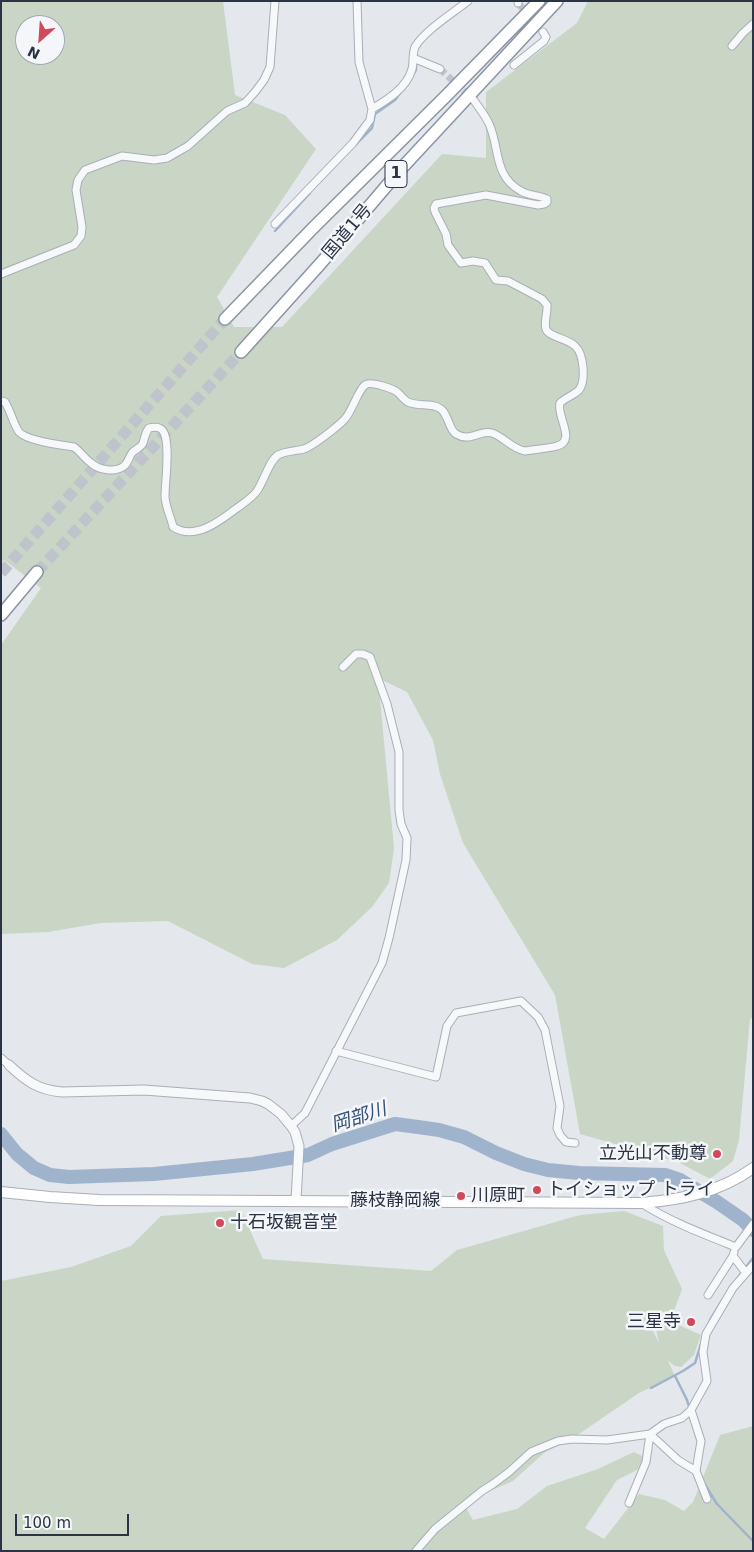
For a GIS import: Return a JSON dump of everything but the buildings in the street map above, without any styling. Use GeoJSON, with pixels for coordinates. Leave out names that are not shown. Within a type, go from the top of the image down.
{"type":"FeatureCollection","features":[{"type":"Feature","properties":{"kind":"highway","name":"国道1号"},"geometry":{"type":"LineString","coordinates":[[225,319],[312,228],[540,1]]}},
{"type":"Feature","properties":{"kind":"highway","name":"国道1号"},"geometry":{"type":"LineString","coordinates":[[240,352],[321,263],[400,170],[557,1]]}},
{"type":"Feature","properties":{"kind":"highway"},"geometry":{"type":"LineString","coordinates":[[1,615],[37,572]]}},
{"type":"Feature","properties":{"kind":"main road","name":"藤枝静岡線"},"geometry":{"type":"LineString","coordinates":[[1,1192],[99,1200],[641,1203],[688,1197],[714,1189],[753,1168]]}},
{"type":"Feature","properties":{"kind":"street"},"geometry":{"type":"LineString","coordinates":[[1,274],[74,245],[80,236],[82,227],[76,190],[78,180],[84,170],[122,156],[154,160],[167,158],[188,146],[228,112],[245,103],[264,80],[270,67],[275,1]]}},
{"type":"Feature","properties":{"kind":"street"},"geometry":{"type":"LineString","coordinates":[[275,224],[353,143],[370,120],[372,109],[359,62],[357,1]]}},
{"type":"Feature","properties":{"kind":"street"},"geometry":{"type":"LineString","coordinates":[[372,109],[388,99],[408,78],[412,69],[415,47],[424,35],[468,1]]}},
{"type":"Feature","properties":{"kind":"street"},"geometry":{"type":"LineString","coordinates":[[732,46],[753,24]]}},
{"type":"Feature","properties":{"kind":"street"},"geometry":{"type":"LineString","coordinates":[[514,65],[544,41],[546,37],[543,32]]}},
{"type":"Feature","properties":{"kind":"street"},"geometry":{"type":"LineString","coordinates":[[413,58],[440,69]]}},
{"type":"Feature","properties":{"kind":"street"},"geometry":{"type":"LineString","coordinates":[[1,401],[5,402],[21,434],[74,447],[91,464],[100,469],[111,470],[125,465],[132,454],[142,445],[145,433],[149,428],[162,430],[166,440],[165,498],[173,526],[186,532],[214,525],[252,497],[263,481],[273,460],[278,456],[310,446],[343,421],[349,414],[363,386],[368,383],[396,391],[406,401],[413,404],[437,407],[447,415],[453,432],[458,436],[474,437],[484,432],[491,432],[520,451],[525,452],[557,447],[562,444],[566,433],[558,409],[560,403],[578,391],[581,386],[584,362],[581,353],[575,346],[548,332],[545,328],[547,306],[542,299],[508,281],[496,280],[485,263],[473,260],[461,263],[448,245],[446,234],[434,208],[436,204],[486,195],[538,205],[547,202],[548,199],[527,195],[518,190],[503,173],[499,166],[490,125],[473,99]]}},
{"type":"Feature","properties":{"kind":"street"},"geometry":{"type":"LineString","coordinates":[[292,1126],[304,1113],[382,963],[406,860],[407,838],[401,824],[399,810],[399,752],[387,704],[370,657],[356,654],[343,667]]}},
{"type":"Feature","properties":{"kind":"street"},"geometry":{"type":"LineString","coordinates":[[336,1051],[436,1077],[447,1026],[456,1013],[521,1001],[538,1017],[545,1030],[560,1106],[557,1128],[566,1142],[575,1143]]}},
{"type":"Feature","properties":{"kind":"street"},"geometry":{"type":"LineString","coordinates":[[1,1058],[33,1084],[50,1091],[144,1090],[250,1098],[268,1104],[292,1126],[299,1146],[296,1200]]}},
{"type":"Feature","properties":{"kind":"street"},"geometry":{"type":"LineString","coordinates":[[641,1203],[667,1218],[736,1247]]}},
{"type":"Feature","properties":{"kind":"street"},"geometry":{"type":"LineString","coordinates":[[708,1295],[733,1256],[736,1247],[753,1224]]}},
{"type":"Feature","properties":{"kind":"street"},"geometry":{"type":"LineString","coordinates":[[733,1256],[746,1273]]}},
{"type":"Feature","properties":{"kind":"street"},"geometry":{"type":"LineString","coordinates":[[416,1551],[435,1529],[509,1472],[531,1452],[558,1441],[579,1438],[607,1440],[650,1434],[664,1424],[680,1420],[691,1410],[707,1381],[703,1352],[706,1334],[734,1288],[753,1265]]}},
{"type":"Feature","properties":{"kind":"street"},"geometry":{"type":"LineString","coordinates":[[691,1410],[701,1441],[696,1471],[707,1499]]}},
{"type":"Feature","properties":{"kind":"street"},"geometry":{"type":"LineString","coordinates":[[650,1434],[678,1460],[696,1471]]}},
{"type":"Feature","properties":{"kind":"street"},"geometry":{"type":"LineString","coordinates":[[628,1503],[646,1462],[650,1434]]}},
{"type":"Feature","properties":{"kind":"green space"},"geometry":{"type":"Polygon","coordinates":[[[1,1],[223,1],[235,95],[285,115],[316,149],[217,297],[234,327],[282,327],[442,154],[486,158],[486,92],[577,23],[588,1],[753,1],[753,1017],[750,1019],[739,1140],[733,1161],[710,1179],[678,1162],[580,1134],[555,995],[463,843],[440,774],[433,740],[407,692],[378,678],[394,848],[389,883],[372,907],[337,940],[284,968],[252,964],[168,921],[101,923],[48,932],[1,934],[1,645],[41,588],[4,560],[1,563],[1,1]]]}},
{"type":"Feature","properties":{"kind":"green space"},"geometry":{"type":"Polygon","coordinates":[[[241,1210],[263,1259],[431,1271],[457,1250],[580,1215],[624,1211],[663,1226],[664,1250],[682,1289],[671,1319],[652,1329],[659,1343],[656,1329],[674,1323],[701,1335],[694,1355],[681,1367],[675,1366],[668,1361],[675,1376],[639,1393],[576,1436],[544,1453],[513,1481],[478,1496],[466,1508],[473,1520],[517,1509],[547,1486],[598,1469],[634,1452],[644,1457],[637,1470],[617,1480],[585,1528],[604,1539],[639,1494],[665,1500],[684,1511],[693,1502],[720,1435],[753,1426],[753,1551],[1,1551],[1,1281],[71,1267],[131,1246],[161,1216],[241,1210]]]}},
{"type":"Feature","properties":{"kind":"waterway"},"geometry":{"type":"LineString","coordinates":[[412,76],[416,70],[416,61]]}},
{"type":"Feature","properties":{"kind":"waterway"},"geometry":{"type":"LineString","coordinates":[[356,144],[372,128],[375,114],[395,100],[403,89]]}},
{"type":"Feature","properties":{"kind":"waterway"},"geometry":{"type":"LineString","coordinates":[[275,231],[310,193]]}},
{"type":"Feature","properties":{"kind":"waterway","name":"岡部川"},"geometry":{"type":"LineString","coordinates":[[1,1134],[17,1154],[34,1168],[50,1175],[69,1177],[154,1174],[253,1164],[308,1155],[332,1144],[395,1124],[439,1130],[464,1137],[496,1153],[524,1164],[548,1170],[579,1173],[665,1175],[680,1180],[717,1202],[743,1220],[753,1230]]}},
{"type":"Feature","properties":{"kind":"waterway"},"geometry":{"type":"LineString","coordinates":[[739,1276],[753,1258]]}},
{"type":"Feature","properties":{"kind":"waterway"},"geometry":{"type":"LineString","coordinates":[[710,1320],[723,1299]]}},
{"type":"Feature","properties":{"kind":"waterway"},"geometry":{"type":"LineString","coordinates":[[651,1388],[695,1363],[701,1344]]}},
{"type":"Feature","properties":{"kind":"waterway"},"geometry":{"type":"LineString","coordinates":[[675,1376],[690,1410]]}},
{"type":"Feature","properties":{"kind":"waterway"},"geometry":{"type":"LineString","coordinates":[[704,1483],[717,1504],[753,1541]]}},
{"type":"Feature","properties":{"kind":"tunnel"},"geometry":{"type":"LineString","coordinates":[[518,3],[538,26]]}},
{"type":"Feature","properties":{"kind":"tunnel"},"geometry":{"type":"LineString","coordinates":[[440,69],[471,97]]}},
{"type":"Feature","properties":{"kind":"tunnel"},"geometry":{"type":"LineString","coordinates":[[1,573],[225,319]]}},
{"type":"Feature","properties":{"kind":"tunnel"},"geometry":{"type":"LineString","coordinates":[[37,572],[241,352]]}},
{"type":"Feature","properties":{"kind":"place","name":"立光山不動尊"},"geometry":{"type":"Point","coordinates":[717,1154]}},
{"type":"Feature","properties":{"kind":"place","name":"トイショップ トライ"},"geometry":{"type":"Point","coordinates":[537,1190]}},
{"type":"Feature","properties":{"kind":"place","name":"川原町"},"geometry":{"type":"Point","coordinates":[461,1196]}},
{"type":"Feature","properties":{"kind":"place","name":"十石坂観音堂"},"geometry":{"type":"Point","coordinates":[220,1223]}},
{"type":"Feature","properties":{"kind":"place","name":"三星寺"},"geometry":{"type":"Point","coordinates":[691,1322]}}]}
